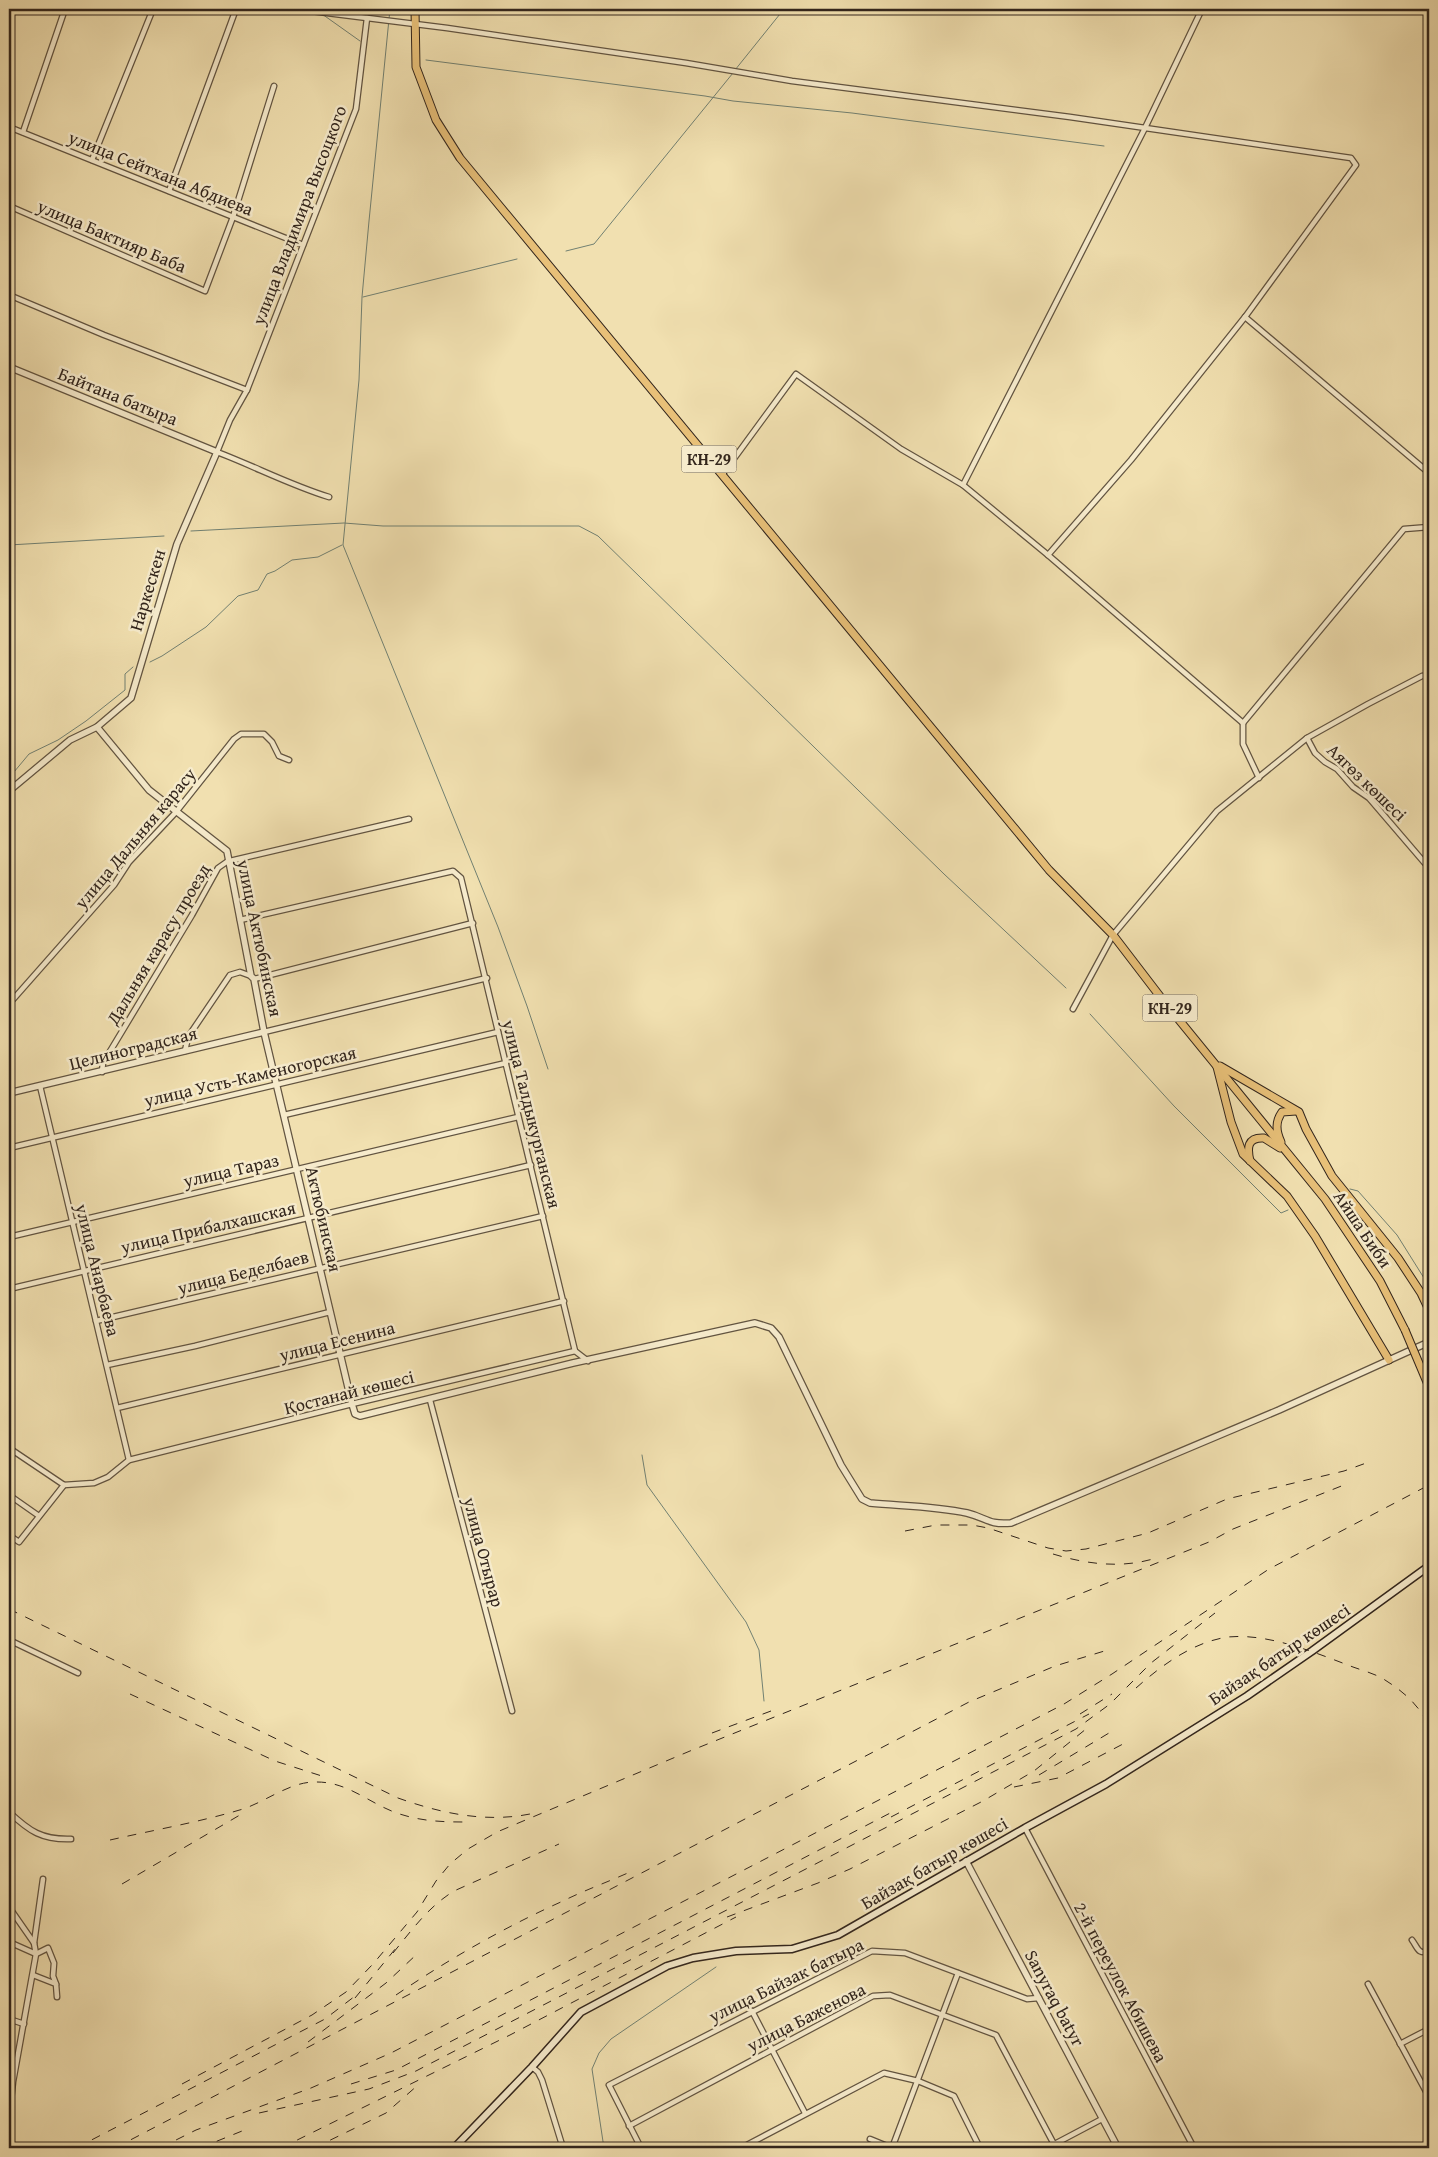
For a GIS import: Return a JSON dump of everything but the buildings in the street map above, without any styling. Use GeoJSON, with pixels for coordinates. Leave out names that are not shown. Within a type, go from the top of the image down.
{"type":"FeatureCollection","features":[{"type":"Feature","properties":{"kind":"main road","name":"КН-29"},"geometry":{"type":"LineString","coordinates":[[415,9],[416,67],[436,120],[460,158],[1049,870],[1113,935],[1285,1152]]}},
{"type":"Feature","properties":{"kind":"main road"},"geometry":{"type":"LineString","coordinates":[[1216,1063],[1299,1112],[1306,1129],[1332,1176],[1398,1258],[1421,1293],[1429,1310]]}},
{"type":"Feature","properties":{"kind":"main road"},"geometry":{"type":"LineString","coordinates":[[1216,1063],[1231,1122],[1243,1154],[1287,1196],[1315,1236],[1389,1360]]}},
{"type":"Feature","properties":{"kind":"main road"},"geometry":{"type":"LineString","coordinates":[[1285,1152],[1277,1133],[1277,1118],[1282,1112],[1299,1112]]}},
{"type":"Feature","properties":{"kind":"main road"},"geometry":{"type":"LineString","coordinates":[[1250,1161],[1247,1149],[1249,1143],[1258,1137],[1264,1138],[1285,1152]]}},
{"type":"Feature","properties":{"kind":"main road","name":"Айша Биби"},"geometry":{"type":"LineString","coordinates":[[1285,1152],[1325,1199],[1380,1282],[1405,1330],[1429,1387]]}},
{"type":"Feature","properties":{"kind":"main road","name":"Байзақ батыр көшесі"},"geometry":{"type":"LineString","coordinates":[[454,2148],[532,2067],[581,2012],[667,1966],[694,1958],[736,1951],[792,1949],[838,1935],[966,1861],[1106,1784],[1247,1696],[1429,1566]]}},
{"type":"Feature","properties":{"kind":"street"},"geometry":{"type":"LineString","coordinates":[[22,132],[65,9]]}},
{"type":"Feature","properties":{"kind":"street"},"geometry":{"type":"LineString","coordinates":[[92,160],[153,9]]}},
{"type":"Feature","properties":{"kind":"street"},"geometry":{"type":"LineString","coordinates":[[169,191],[236,9]]}},
{"type":"Feature","properties":{"kind":"street"},"geometry":{"type":"LineString","coordinates":[[295,9],[447,28],[750,74],[1351,158],[1356,164],[1245,317],[1131,460],[1048,554]]}},
{"type":"Feature","properties":{"kind":"street"},"geometry":{"type":"LineString","coordinates":[[963,485],[1144,130],[1202,9]]}},
{"type":"Feature","properties":{"kind":"street","name":"улица Владимира Высоцкого"},"geometry":{"type":"LineString","coordinates":[[217,452],[230,420],[246,390],[356,109],[367,18]]}},
{"type":"Feature","properties":{"kind":"street"},"geometry":{"type":"LineString","coordinates":[[233,217],[274,86]]}},
{"type":"Feature","properties":{"kind":"street","name":"улица Сейтхана Абдиева"},"geometry":{"type":"LineString","coordinates":[[9,126],[303,245]]}},
{"type":"Feature","properties":{"kind":"street","name":"улица Бактияр Баба"},"geometry":{"type":"LineString","coordinates":[[9,206],[205,291],[233,217]]}},
{"type":"Feature","properties":{"kind":"street"},"geometry":{"type":"LineString","coordinates":[[9,295],[104,335],[246,390]]}},
{"type":"Feature","properties":{"kind":"street"},"geometry":{"type":"LineString","coordinates":[[1245,317],[1429,473]]}},
{"type":"Feature","properties":{"kind":"street","name":"Байтана батыра"},"geometry":{"type":"LineString","coordinates":[[9,367],[217,452]]}},
{"type":"Feature","properties":{"kind":"street"},"geometry":{"type":"LineString","coordinates":[[722,475],[796,374],[901,449],[963,485],[1048,554],[1243,722]]}},
{"type":"Feature","properties":{"kind":"street"},"geometry":{"type":"LineString","coordinates":[[217,452],[328,497]]}},
{"type":"Feature","properties":{"kind":"street","name":"Наркескен"},"geometry":{"type":"LineString","coordinates":[[10,788],[70,740],[97,727],[131,698],[176,544],[217,452]]}},
{"type":"Feature","properties":{"kind":"street"},"geometry":{"type":"LineString","coordinates":[[1258,778],[1243,744],[1243,722],[1404,529],[1429,527]]}},
{"type":"Feature","properties":{"kind":"street"},"geometry":{"type":"LineString","coordinates":[[1073,1009],[1113,935],[1217,811],[1307,738],[1422,676],[1429,675]]}},
{"type":"Feature","properties":{"kind":"street","name":"улица Актюбинская"},"geometry":{"type":"LineString","coordinates":[[97,727],[149,790],[228,851],[240,920],[264,1032]]}},
{"type":"Feature","properties":{"kind":"street","name":"улица Дальняя карасу"},"geometry":{"type":"LineString","coordinates":[[9,1004],[114,885],[130,862],[176,812],[234,739],[241,734],[264,734],[272,742],[279,756],[289,760]]}},
{"type":"Feature","properties":{"kind":"street","name":"Аягөз көшесі"},"geometry":{"type":"LineString","coordinates":[[1307,738],[1315,753],[1337,769],[1353,787],[1368,798],[1429,868]]}},
{"type":"Feature","properties":{"kind":"street","name":"Дальняя карасу проезд"},"geometry":{"type":"LineString","coordinates":[[102,1072],[103,1063],[218,868],[229,861],[409,819]]}},
{"type":"Feature","properties":{"kind":"street","name":"улица Талдыкурганская"},"geometry":{"type":"LineString","coordinates":[[240,920],[453,871],[461,878],[575,1351]]}},
{"type":"Feature","properties":{"kind":"street"},"geometry":{"type":"LineString","coordinates":[[185,1051],[188,1038],[230,975],[240,972],[252,977],[473,923]]}},
{"type":"Feature","properties":{"kind":"street"},"geometry":{"type":"LineString","coordinates":[[264,1032],[486,978]]}},
{"type":"Feature","properties":{"kind":"street","name":"Целиноградская"},"geometry":{"type":"LineString","coordinates":[[9,1093],[264,1032]]}},
{"type":"Feature","properties":{"kind":"street","name":"Актюбинская"},"geometry":{"type":"LineString","coordinates":[[264,1032],[355,1414],[365,1416],[430,1400]]}},
{"type":"Feature","properties":{"kind":"street","name":"улица Усть-Каменогорская"},"geometry":{"type":"LineString","coordinates":[[9,1148],[498,1032]]}},
{"type":"Feature","properties":{"kind":"street"},"geometry":{"type":"LineString","coordinates":[[284,1115],[506,1063]]}},
{"type":"Feature","properties":{"kind":"street","name":"улица Анарбаева"},"geometry":{"type":"LineString","coordinates":[[40,1086],[108,1365],[129,1460]]}},
{"type":"Feature","properties":{"kind":"street","name":"улица Тараз"},"geometry":{"type":"LineString","coordinates":[[9,1237],[518,1116]]}},
{"type":"Feature","properties":{"kind":"street","name":"улица Прибалхашская"},"geometry":{"type":"LineString","coordinates":[[9,1289],[530,1165]]}},
{"type":"Feature","properties":{"kind":"street","name":"улица Беделбаев"},"geometry":{"type":"LineString","coordinates":[[96,1321],[543,1216]]}},
{"type":"Feature","properties":{"kind":"street","name":"улица Есенина"},"geometry":{"type":"LineString","coordinates":[[117,1408],[564,1301]]}},
{"type":"Feature","properties":{"kind":"street","name":"улица Есенина"},"geometry":{"type":"LineString","coordinates":[[108,1365],[195,1346],[330,1312]]}},
{"type":"Feature","properties":{"kind":"street"},"geometry":{"type":"LineString","coordinates":[[430,1400],[588,1361],[755,1323],[771,1328],[779,1337],[841,1465],[862,1499],[870,1503],[938,1509],[968,1514],[995,1524],[1011,1523],[1279,1410],[1429,1342]]}},
{"type":"Feature","properties":{"kind":"street"},"geometry":{"type":"LineString","coordinates":[[575,1351],[588,1361]]}},
{"type":"Feature","properties":{"kind":"street","name":"Қостанай көшесі"},"geometry":{"type":"LineString","coordinates":[[129,1460],[575,1351]]}},
{"type":"Feature","properties":{"kind":"street","name":"улица Отырар"},"geometry":{"type":"LineString","coordinates":[[430,1400],[512,1711]]}},
{"type":"Feature","properties":{"kind":"street"},"geometry":{"type":"LineString","coordinates":[[9,1448],[64,1485],[94,1483],[108,1477],[129,1460]]}},
{"type":"Feature","properties":{"kind":"street"},"geometry":{"type":"LineString","coordinates":[[9,1535],[19,1542],[64,1485]]}},
{"type":"Feature","properties":{"kind":"street"},"geometry":{"type":"LineString","coordinates":[[9,1495],[39,1516]]}},
{"type":"Feature","properties":{"kind":"street"},"geometry":{"type":"LineString","coordinates":[[9,1640],[78,1673]]}},
{"type":"Feature","properties":{"kind":"street"},"geometry":{"type":"LineString","coordinates":[[9,1812],[40,1836],[53,1840],[71,1839]]}},
{"type":"Feature","properties":{"kind":"street","name":"2-й переулок Абишева"},"geometry":{"type":"LineString","coordinates":[[1025,1828],[1194,2148]]}},
{"type":"Feature","properties":{"kind":"street","name":"Sanyraq batyr"},"geometry":{"type":"LineString","coordinates":[[966,1861],[1118,2148]]}},
{"type":"Feature","properties":{"kind":"street"},"geometry":{"type":"LineString","coordinates":[[9,2118],[11,2082],[33,1975],[36,1954],[34,1943],[44,1879]]}},
{"type":"Feature","properties":{"kind":"street"},"geometry":{"type":"LineString","coordinates":[[9,1907],[34,1943]]}},
{"type":"Feature","properties":{"kind":"street"},"geometry":{"type":"LineString","coordinates":[[1412,1940],[1419,1951],[1423,1953],[1429,1951]]}},
{"type":"Feature","properties":{"kind":"street"},"geometry":{"type":"LineString","coordinates":[[9,1942],[36,1954]]}},
{"type":"Feature","properties":{"kind":"street"},"geometry":{"type":"LineString","coordinates":[[36,1954],[48,1948],[54,1963],[53,1976],[57,1997]]}},
{"type":"Feature","properties":{"kind":"street","name":"улица Байзак батыра"},"geometry":{"type":"LineString","coordinates":[[629,2126],[609,2085],[872,1951],[905,1953],[1027,1999],[1039,1998]]}},
{"type":"Feature","properties":{"kind":"street"},"geometry":{"type":"LineString","coordinates":[[870,2139],[892,2148],[958,1973]]}},
{"type":"Feature","properties":{"kind":"street"},"geometry":{"type":"LineString","coordinates":[[33,1975],[56,1984]]}},
{"type":"Feature","properties":{"kind":"street"},"geometry":{"type":"LineString","coordinates":[[1368,1984],[1429,2097]]}},
{"type":"Feature","properties":{"kind":"street","name":"улица Баженова"},"geometry":{"type":"LineString","coordinates":[[629,2126],[873,1996],[890,1995],[996,2034],[1055,2147]]}},
{"type":"Feature","properties":{"kind":"street"},"geometry":{"type":"LineString","coordinates":[[752,2011],[805,2113]]}},
{"type":"Feature","properties":{"kind":"street"},"geometry":{"type":"LineString","coordinates":[[9,2018],[24,2024]]}},
{"type":"Feature","properties":{"kind":"street"},"geometry":{"type":"LineString","coordinates":[[1400,2044],[1429,2029]]}},
{"type":"Feature","properties":{"kind":"street"},"geometry":{"type":"LineString","coordinates":[[532,2067],[538,2072],[542,2080],[563,2148]]}},
{"type":"Feature","properties":{"kind":"street"},"geometry":{"type":"LineString","coordinates":[[741,2148],[884,2073],[918,2080],[954,2096],[980,2148]]}},
{"type":"Feature","properties":{"kind":"street"},"geometry":{"type":"LineString","coordinates":[[1048,2148],[1055,2147],[1102,2119]]}},
{"type":"Feature","properties":{"kind":"street"},"geometry":{"type":"LineString","coordinates":[[629,2126],[641,2148]]}},
{"type":"Feature","properties":{"kind":"waterway"},"geometry":{"type":"LineString","coordinates":[[390,9],[362,297],[359,380],[343,545],[498,927],[548,1069]]}},
{"type":"Feature","properties":{"kind":"waterway"},"geometry":{"type":"LineString","coordinates":[[735,70],[784,9]]}},
{"type":"Feature","properties":{"kind":"waterway"},"geometry":{"type":"LineString","coordinates":[[322,14],[360,41]]}},
{"type":"Feature","properties":{"kind":"waterway"},"geometry":{"type":"LineString","coordinates":[[426,60],[733,101],[852,113],[1104,146]]}},
{"type":"Feature","properties":{"kind":"waterway"},"geometry":{"type":"LineString","coordinates":[[566,251],[594,244],[733,73]]}},
{"type":"Feature","properties":{"kind":"waterway"},"geometry":{"type":"LineString","coordinates":[[363,297],[517,259]]}},
{"type":"Feature","properties":{"kind":"waterway"},"geometry":{"type":"LineString","coordinates":[[191,531],[344,523],[383,526],[579,526],[598,536],[944,874],[1066,988]]}},
{"type":"Feature","properties":{"kind":"waterway"},"geometry":{"type":"LineString","coordinates":[[9,545],[164,536]]}},
{"type":"Feature","properties":{"kind":"waterway"},"geometry":{"type":"LineString","coordinates":[[150,662],[206,627],[238,596],[258,590],[267,574],[292,560],[318,557],[342,545]]}},
{"type":"Feature","properties":{"kind":"waterway"},"geometry":{"type":"LineString","coordinates":[[9,778],[29,754],[58,740],[86,721],[125,690],[125,674],[133,667]]}},
{"type":"Feature","properties":{"kind":"waterway"},"geometry":{"type":"LineString","coordinates":[[1090,1014],[1174,1106],[1281,1213],[1288,1210]]}},
{"type":"Feature","properties":{"kind":"waterway"},"geometry":{"type":"LineString","coordinates":[[1350,1189],[1358,1191],[1397,1235],[1429,1286]]}},
{"type":"Feature","properties":{"kind":"waterway"},"geometry":{"type":"LineString","coordinates":[[642,1455],[647,1485],[746,1622],[759,1650],[764,1701]]}},
{"type":"Feature","properties":{"kind":"waterway"},"geometry":{"type":"LineString","coordinates":[[604,2148],[592,2069],[599,2053],[611,2039],[716,1967]]}},
{"type":"Feature","properties":{"kind":"railway"},"geometry":{"type":"LineString","coordinates":[[905,1531],[936,1525],[972,1525],[988,1528],[1048,1548],[1066,1551],[1086,1549],[1148,1533],[1227,1499],[1344,1471],[1369,1462]]}},
{"type":"Feature","properties":{"kind":"railway"},"geometry":{"type":"LineString","coordinates":[[182,2084],[312,2015],[346,1992],[373,1964],[417,1912],[436,1881],[450,1864],[468,1849],[497,1832],[690,1751],[1209,1542],[1233,1529],[1349,1483]]}},
{"type":"Feature","properties":{"kind":"railway"},"geometry":{"type":"LineString","coordinates":[[160,2148],[196,2130],[311,2088],[391,2053],[1064,1704],[1269,1569],[1429,1485]]}},
{"type":"Feature","properties":{"kind":"railway"},"geometry":{"type":"LineString","coordinates":[[1053,1554],[1091,1563],[1104,1564],[1130,1563],[1156,1558]]}},
{"type":"Feature","properties":{"kind":"railway"},"geometry":{"type":"LineString","coordinates":[[9,1609],[398,1798],[430,1808],[463,1815],[513,1817],[530,1814]]}},
{"type":"Feature","properties":{"kind":"railway"},"geometry":{"type":"LineString","coordinates":[[259,2113],[369,2089],[416,2071],[1076,1729],[1110,1704],[1151,1663],[1215,1613]]}},
{"type":"Feature","properties":{"kind":"railway"},"geometry":{"type":"LineString","coordinates":[[1136,1688],[1167,1663],[1190,1649],[1228,1637],[1260,1638],[1308,1650],[1381,1678],[1398,1689],[1410,1700],[1421,1712],[1429,1726]]}},
{"type":"Feature","properties":{"kind":"railway"},"geometry":{"type":"LineString","coordinates":[[115,2148],[969,1702],[1055,1666],[1111,1649]]}},
{"type":"Feature","properties":{"kind":"railway"},"geometry":{"type":"LineString","coordinates":[[130,1694],[275,1761],[328,1778]]}},
{"type":"Feature","properties":{"kind":"railway"},"geometry":{"type":"LineString","coordinates":[[1080,1714],[1112,1694]]}},
{"type":"Feature","properties":{"kind":"railway"},"geometry":{"type":"LineString","coordinates":[[712,1733],[771,1711]]}},
{"type":"Feature","properties":{"kind":"railway"},"geometry":{"type":"LineString","coordinates":[[891,1817],[1089,1714]]}},
{"type":"Feature","properties":{"kind":"railway"},"geometry":{"type":"LineString","coordinates":[[727,1917],[850,1869],[983,1801],[1034,1771],[1086,1729]]}},
{"type":"Feature","properties":{"kind":"railway"},"geometry":{"type":"LineString","coordinates":[[1039,1775],[1114,1730]]}},
{"type":"Feature","properties":{"kind":"railway"},"geometry":{"type":"LineString","coordinates":[[1014,1787],[1058,1778],[1123,1744]]}},
{"type":"Feature","properties":{"kind":"railway"},"geometry":{"type":"LineString","coordinates":[[110,1840],[227,1814],[252,1806],[288,1788],[317,1782],[338,1785],[384,1808],[403,1815],[429,1820],[465,1822]]}},
{"type":"Feature","properties":{"kind":"railway"},"geometry":{"type":"LineString","coordinates":[[351,2084],[396,2070],[896,1810]]}},
{"type":"Feature","properties":{"kind":"railway"},"geometry":{"type":"LineString","coordinates":[[122,1884],[245,1812]]}},
{"type":"Feature","properties":{"kind":"railway"},"geometry":{"type":"LineString","coordinates":[[393,1953],[428,1912],[454,1891],[559,1844]]}},
{"type":"Feature","properties":{"kind":"railway"},"geometry":{"type":"LineString","coordinates":[[396,1995],[457,1956],[499,1933],[571,1897],[630,1872]]}},
{"type":"Feature","properties":{"kind":"railway"},"geometry":{"type":"LineString","coordinates":[[281,2148],[510,2035],[736,1917]]}},
{"type":"Feature","properties":{"kind":"railway"},"geometry":{"type":"LineString","coordinates":[[355,1998],[396,1948]]}},
{"type":"Feature","properties":{"kind":"railway"},"geometry":{"type":"LineString","coordinates":[[308,2042],[386,1983],[417,1954]]}},
{"type":"Feature","properties":{"kind":"railway"},"geometry":{"type":"LineString","coordinates":[[76,2148],[325,2019],[359,1993]]}},
{"type":"Feature","properties":{"kind":"railway"},"geometry":{"type":"LineString","coordinates":[[314,2148],[386,2113],[418,2085]]}},
{"type":"Feature","properties":{"kind":"railway"},"geometry":{"type":"LineString","coordinates":[[200,2148],[247,2129]]}}]}
